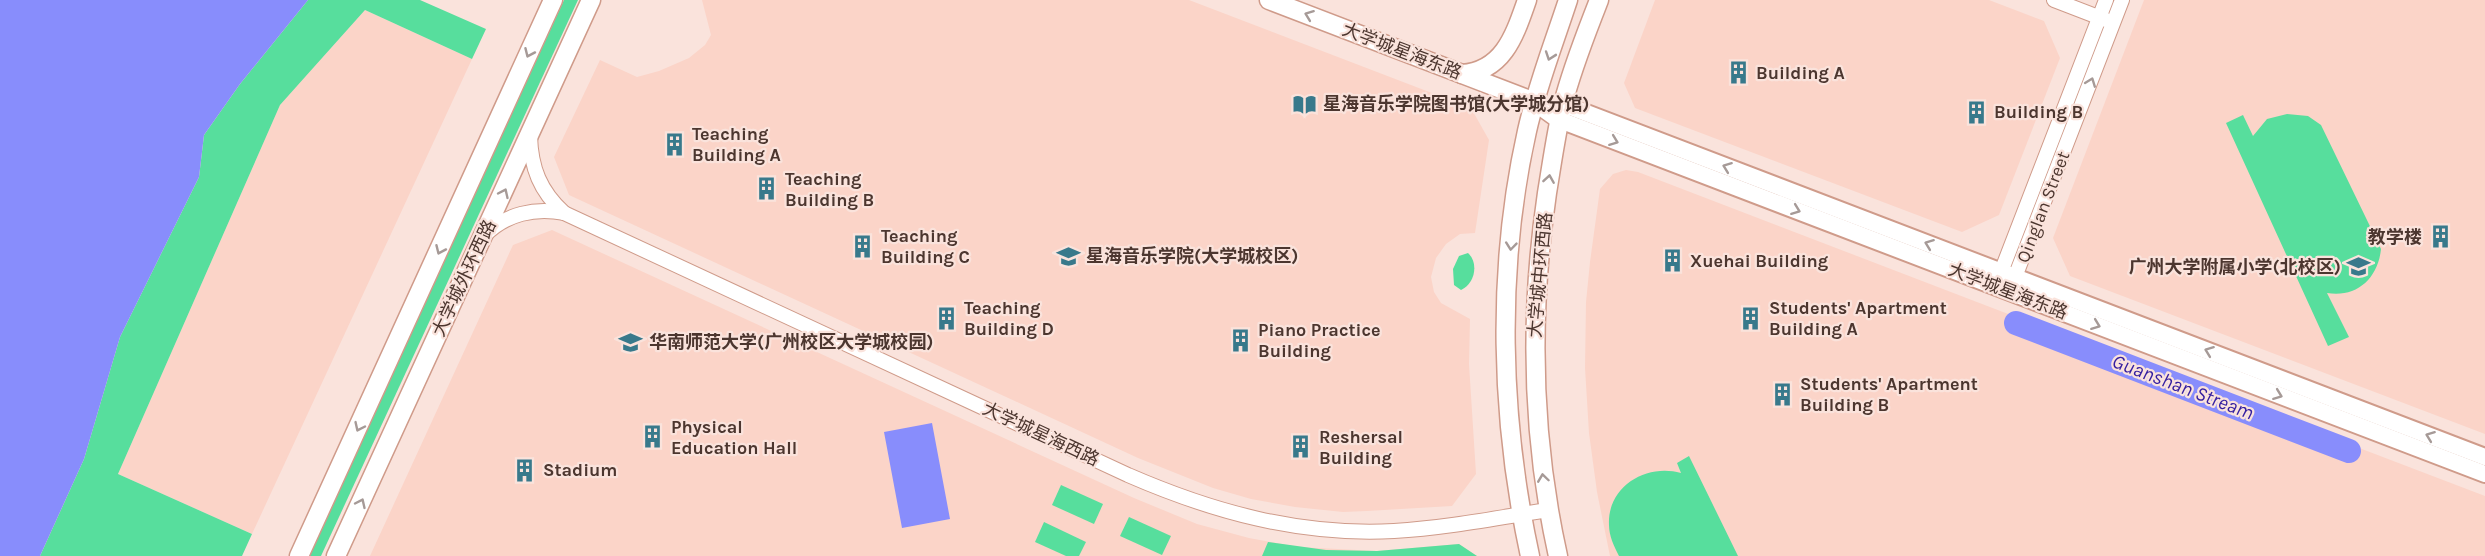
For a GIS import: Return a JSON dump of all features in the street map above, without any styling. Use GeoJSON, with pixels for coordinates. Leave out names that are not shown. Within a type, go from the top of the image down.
{"type":"FeatureCollection","features":[{"type":"Feature","properties":{"kind":"main road","name":"大学城外环西路"},"geometry":{"type":"LineString","coordinates":[[299,556],[553,0]]}},
{"type":"Feature","properties":{"kind":"main road","name":"大学城外环西路"},"geometry":{"type":"LineString","coordinates":[[336,556],[591,0]]}},
{"type":"Feature","properties":{"kind":"main road","name":"大学城星海东路"},"geometry":{"type":"LineString","coordinates":[[1269,0],[1561,112],[2002,289],[2485,474]]}},
{"type":"Feature","properties":{"kind":"main road"},"geometry":{"type":"LineString","coordinates":[[1462,74],[1480,70],[1498,59],[1510,43],[1527,0]]}},
{"type":"Feature","properties":{"kind":"main road","name":"大学城中环西路"},"geometry":{"type":"LineString","coordinates":[[1530,556],[1522,514],[1509,413],[1507,300],[1518,188],[1527,132],[1568,0]]}},
{"type":"Feature","properties":{"kind":"main road","name":"大学城中环西路"},"geometry":{"type":"LineString","coordinates":[[1558,556],[1548,510],[1536,418],[1534,328],[1540,245],[1561,112],[1599,0]]}},
{"type":"Feature","properties":{"kind":"main road","name":"大学城星海东路"},"geometry":{"type":"LineString","coordinates":[[1561,112],[2008,274],[2485,457]]}},
{"type":"Feature","properties":{"kind":"street"},"geometry":{"type":"LineString","coordinates":[[2054,0],[2114,23]]}},
{"type":"Feature","properties":{"kind":"street","name":"Qinglan Street"},"geometry":{"type":"LineString","coordinates":[[2008,274],[2106,0]]}},
{"type":"Feature","properties":{"kind":"street","name":"Qinglan Street"},"geometry":{"type":"LineString","coordinates":[[2002,289],[2122,0]]}},
{"type":"Feature","properties":{"kind":"street","name":"大学城星海西路"},"geometry":{"type":"LineString","coordinates":[[530,135],[533,164],[540,184],[550,200],[564,213]]}},
{"type":"Feature","properties":{"kind":"street","name":"大学城星海西路"},"geometry":{"type":"LineString","coordinates":[[484,235],[499,224],[531,211],[564,213],[1128,475],[1204,505],[1283,525],[1350,531],[1419,528],[1548,510]]}},
{"type":"Feature","properties":{"kind":"shaded area"},"geometry":{"type":"Polygon","coordinates":[[[0,0],[308,0],[240,84],[204,135],[199,177],[120,337],[84,459],[40,556],[0,556],[0,0]]]}},
{"type":"Feature","properties":{"kind":"shaded area","name":"星海音乐学院(大学城校区)"},"geometry":{"type":"Polygon","coordinates":[[[702,0],[1189,0],[1471,108],[1489,140],[1475,233],[1460,234],[1446,244],[1436,258],[1431,277],[1434,292],[1441,303],[1470,319],[1469,364],[1476,474],[1452,506],[1367,511],[1343,512],[1295,507],[1251,499],[1213,488],[1138,458],[569,195],[554,157],[600,60],[637,77],[659,71],[689,58],[705,45],[711,35],[702,0]]]}},
{"type":"Feature","properties":{"kind":"shaded area"},"geometry":{"type":"Polygon","coordinates":[[[1655,0],[1989,0],[2044,21],[2060,58],[1999,215],[1962,232],[1635,108],[1624,83],[1655,0]]]}},
{"type":"Feature","properties":{"kind":"shaded area","name":"广州大学附属小学(北校区)"},"geometry":{"type":"Polygon","coordinates":[[[2144,0],[2485,0],[2485,434],[2070,276],[2053,238],[2144,0]]]}},
{"type":"Feature","properties":{"kind":"shaded area"},"geometry":{"type":"Polygon","coordinates":[[[365,10],[472,59],[252,534],[118,474],[280,105],[365,10]]]}},
{"type":"Feature","properties":{"kind":"shaded area"},"geometry":{"type":"Polygon","coordinates":[[[1626,170],[1638,172],[2016,317],[2012,328],[2349,457],[2354,446],[2485,496],[2485,556],[1610,556],[1597,492],[1589,433],[1585,368],[1586,302],[1600,189],[1613,174],[1626,170]]]}},
{"type":"Feature","properties":{"kind":"shaded area","name":"华南师范大学(广州校区大学城校园)"},"geometry":{"type":"Polygon","coordinates":[[[552,230],[1134,498],[1197,524],[1249,538],[1298,547],[1377,551],[1459,544],[1477,556],[370,556],[513,245],[552,230]]]}},
{"type":"Feature","properties":{"kind":"shaded area"},"geometry":{"type":"Polygon","coordinates":[[[932,423],[950,519],[902,528],[884,432],[932,423]]]}},
{"type":"Feature","properties":{"kind":"green space"},"geometry":{"type":"Polygon","coordinates":[[[308,0],[420,0],[486,29],[472,59],[365,10],[280,105],[118,474],[252,534],[242,556],[40,556],[84,459],[120,337],[199,177],[204,135],[240,84],[308,0]]]}},
{"type":"Feature","properties":{"kind":"green space"},"geometry":{"type":"Polygon","coordinates":[[[564,0],[578,0],[321,556],[308,556],[564,0]]]}},
{"type":"Feature","properties":{"kind":"green space"},"geometry":{"type":"Polygon","coordinates":[[[2287,114],[2308,116],[2321,125],[2381,249],[2375,269],[2364,284],[2347,292],[2327,293],[2349,337],[2328,346],[2226,123],[2243,115],[2253,136],[2267,119],[2287,114]]]}},
{"type":"Feature","properties":{"kind":"green space"},"geometry":{"type":"Polygon","coordinates":[[[1468,253],[1474,262],[1474,273],[1470,283],[1461,290],[1454,285],[1453,269],[1459,256],[1468,253]]]}},
{"type":"Feature","properties":{"kind":"green space"},"geometry":{"type":"Polygon","coordinates":[[[1689,456],[1738,556],[1619,556],[1609,529],[1610,511],[1622,489],[1643,475],[1655,471],[1681,473],[1677,463],[1689,456]]]}},
{"type":"Feature","properties":{"kind":"green space"},"geometry":{"type":"Polygon","coordinates":[[[1061,485],[1103,504],[1094,524],[1052,505],[1061,485]]]}},
{"type":"Feature","properties":{"kind":"green space"},"geometry":{"type":"Polygon","coordinates":[[[1129,517],[1171,536],[1162,555],[1120,536],[1129,517]]]}},
{"type":"Feature","properties":{"kind":"green space"},"geometry":{"type":"Polygon","coordinates":[[[1044,522],[1086,542],[1079,556],[1066,556],[1035,542],[1044,522]]]}},
{"type":"Feature","properties":{"kind":"green space"},"geometry":{"type":"Polygon","coordinates":[[[1268,542],[1326,550],[1377,551],[1459,544],[1477,556],[1262,556],[1268,542]]]}},
{"type":"Feature","properties":{"kind":"waterway","name":"Guanshan Stream"},"geometry":{"type":"LineString","coordinates":[[2016,323],[2349,451]]}},
{"type":"Feature","properties":{"kind":"place","name":"Building A"},"geometry":{"type":"Point","coordinates":[1738,73]}},
{"type":"Feature","properties":{"kind":"place","name":"星海音乐学院图书馆(大学城分馆)"},"geometry":{"type":"Point","coordinates":[1305,104]}},
{"type":"Feature","properties":{"kind":"place","name":"Building B"},"geometry":{"type":"Point","coordinates":[1976,112]}},
{"type":"Feature","properties":{"kind":"place","name":"Teaching Building A"},"geometry":{"type":"Point","coordinates":[674,144]}},
{"type":"Feature","properties":{"kind":"place","name":"Teaching Building B"},"geometry":{"type":"Point","coordinates":[767,189]}},
{"type":"Feature","properties":{"kind":"place","name":"教学楼"},"geometry":{"type":"Point","coordinates":[2440,237]}},
{"type":"Feature","properties":{"kind":"place","name":"Teaching Building C"},"geometry":{"type":"Point","coordinates":[863,246]}},
{"type":"Feature","properties":{"kind":"place","name":"星海音乐学院(大学城校区)"},"geometry":{"type":"Point","coordinates":[1068,256]}},
{"type":"Feature","properties":{"kind":"place","name":"Xuehai Building"},"geometry":{"type":"Point","coordinates":[1672,261]}},
{"type":"Feature","properties":{"kind":"place","name":"广州大学附属小学(北校区)"},"geometry":{"type":"Point","coordinates":[2359,267]}},
{"type":"Feature","properties":{"kind":"place","name":"Teaching Building D"},"geometry":{"type":"Point","coordinates":[946,318]}},
{"type":"Feature","properties":{"kind":"place","name":"Students' Apartment Building A"},"geometry":{"type":"Point","coordinates":[1751,318]}},
{"type":"Feature","properties":{"kind":"place","name":"Piano Practice Building"},"geometry":{"type":"Point","coordinates":[1240,340]}},
{"type":"Feature","properties":{"kind":"place","name":"华南师范大学(广州校区大学城校园)"},"geometry":{"type":"Point","coordinates":[631,342]}},
{"type":"Feature","properties":{"kind":"place","name":"Students' Apartment Building B"},"geometry":{"type":"Point","coordinates":[1782,394]}},
{"type":"Feature","properties":{"kind":"place","name":"Physical Education Hall"},"geometry":{"type":"Point","coordinates":[653,437]}},
{"type":"Feature","properties":{"kind":"place","name":"Reshersal Building"},"geometry":{"type":"Point","coordinates":[1301,447]}},
{"type":"Feature","properties":{"kind":"place","name":"Stadium"},"geometry":{"type":"Point","coordinates":[525,470]}}]}
